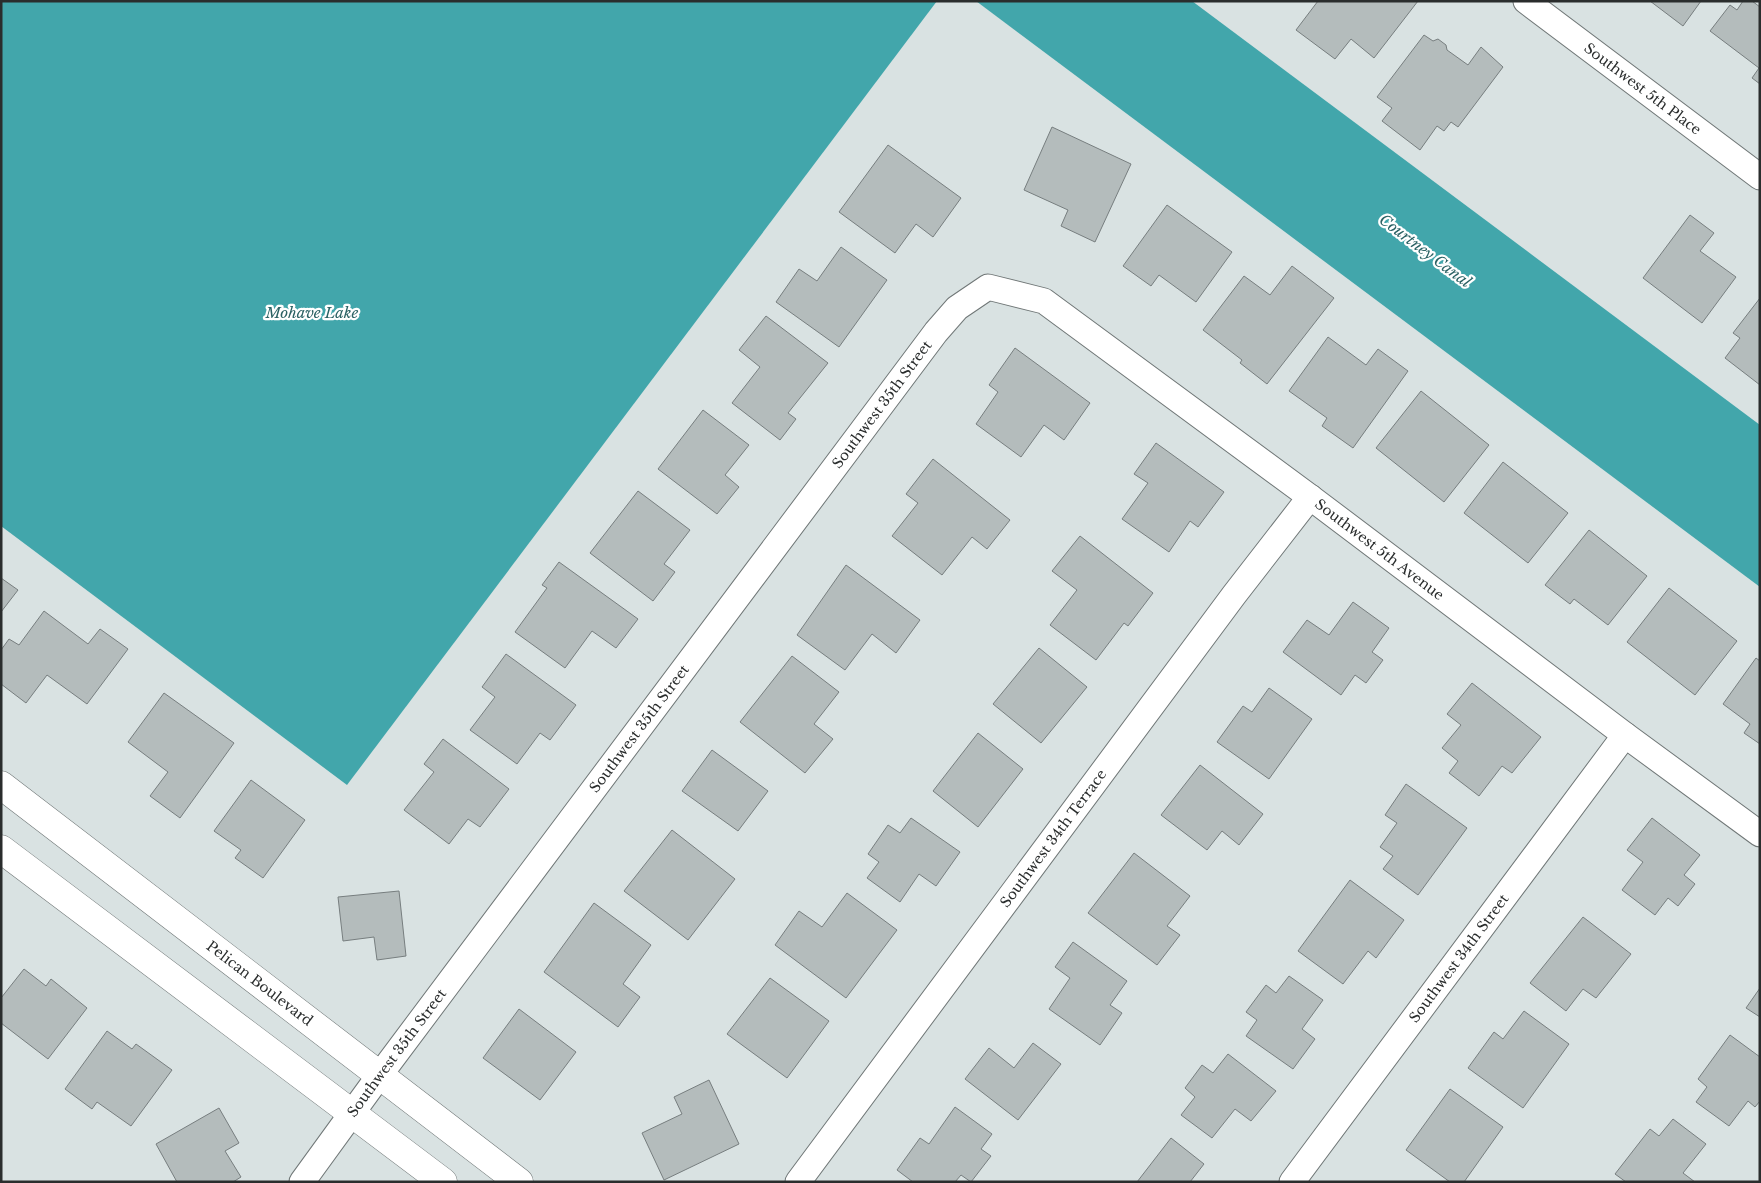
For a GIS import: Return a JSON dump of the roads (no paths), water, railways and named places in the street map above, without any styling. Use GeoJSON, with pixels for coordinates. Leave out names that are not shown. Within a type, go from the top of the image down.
{"type":"FeatureCollection","features":[{"type":"Feature","properties":{"kind":"street","name":"Southwest 5th Place"},"geometry":{"type":"LineString","coordinates":[[1526,1],[1760,176]]}},
{"type":"Feature","properties":{"kind":"street","name":"Southwest 5th Avenue"},"geometry":{"type":"LineString","coordinates":[[988,287],[1044,301],[1310,496],[1624,735],[1760,834]]}},
{"type":"Feature","properties":{"kind":"street","name":"Southwest 35th Street"},"geometry":{"type":"LineString","coordinates":[[302,1182],[379,1076],[936,332],[958,308],[988,287]]}},
{"type":"Feature","properties":{"kind":"street","name":"Southwest 34th Terrace"},"geometry":{"type":"LineString","coordinates":[[798,1182],[1234,594],[1310,496]]}},
{"type":"Feature","properties":{"kind":"street","name":"Southwest 34th Street"},"geometry":{"type":"LineString","coordinates":[[1292,1182],[1624,735]]}},
{"type":"Feature","properties":{"kind":"street","name":"Pelican Boulevard"},"geometry":{"type":"LineString","coordinates":[[1,785],[519,1182]]}},
{"type":"Feature","properties":{"kind":"street"},"geometry":{"type":"LineString","coordinates":[[1,849],[443,1182]]}},
{"type":"Feature","properties":{"kind":"water","name":"Mohave Lake"},"geometry":{"type":"Polygon","coordinates":[[[1,1],[937,1],[347,785],[1,526],[1,1]]]}},
{"type":"Feature","properties":{"kind":"water","name":"Courtney Canal"},"geometry":{"type":"Polygon","coordinates":[[[976,1],[1192,1],[1760,425],[1760,587],[976,1]]]}}]}
